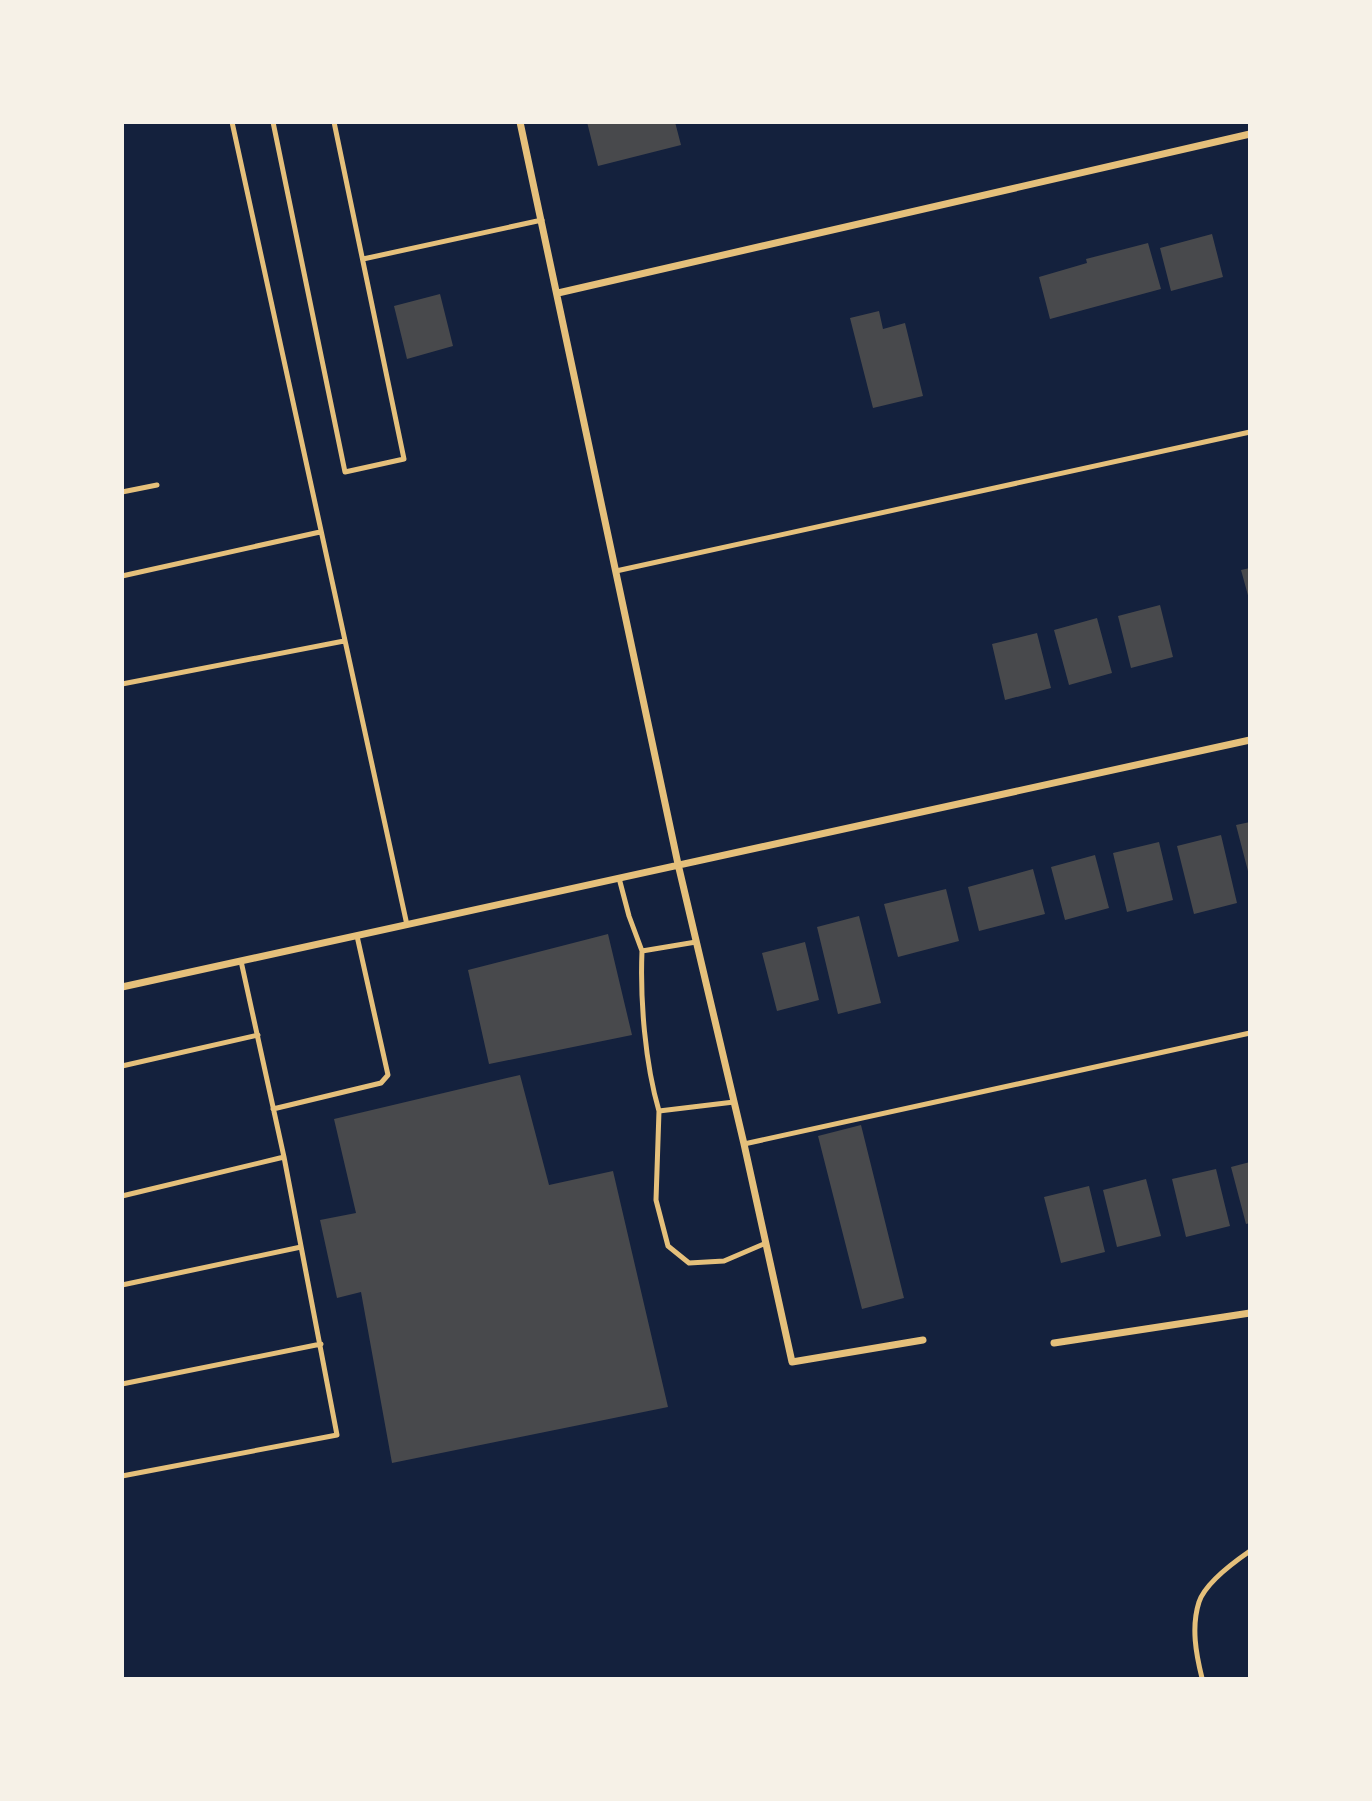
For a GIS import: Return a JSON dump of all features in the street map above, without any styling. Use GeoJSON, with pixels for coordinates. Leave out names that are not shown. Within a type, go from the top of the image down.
{"type":"FeatureCollection","features":[{"type":"Feature","properties":{"kind":"street"},"geometry":{"type":"LineString","coordinates":[[520,122],[678,864],[792,1362],[923,1340]]}},
{"type":"Feature","properties":{"kind":"street"},"geometry":{"type":"LineString","coordinates":[[558,293],[1250,134]]}},
{"type":"Feature","properties":{"kind":"street"},"geometry":{"type":"LineString","coordinates":[[122,987],[1250,740]]}},
{"type":"Feature","properties":{"kind":"street"},"geometry":{"type":"LineString","coordinates":[[1054,1343],[1250,1313]]}},
{"type":"Feature","properties":{"kind":"lane"},"geometry":{"type":"LineString","coordinates":[[232,122],[407,925]]}},
{"type":"Feature","properties":{"kind":"lane"},"geometry":{"type":"LineString","coordinates":[[273,122],[345,472],[404,459],[334,122]]}},
{"type":"Feature","properties":{"kind":"lane"},"geometry":{"type":"LineString","coordinates":[[363,259],[541,219]]}},
{"type":"Feature","properties":{"kind":"lane"},"geometry":{"type":"LineString","coordinates":[[616,571],[1250,432]]}},
{"type":"Feature","properties":{"kind":"lane"},"geometry":{"type":"LineString","coordinates":[[122,492],[157,485]]}},
{"type":"Feature","properties":{"kind":"lane"},"geometry":{"type":"LineString","coordinates":[[122,576],[320,532]]}},
{"type":"Feature","properties":{"kind":"lane"},"geometry":{"type":"LineString","coordinates":[[122,684],[344,641]]}},
{"type":"Feature","properties":{"kind":"lane"},"geometry":{"type":"LineString","coordinates":[[619,878],[642,951],[641,984],[653,1090],[659,1111],[656,1200],[668,1246],[689,1263],[724,1261],[766,1242]]}},
{"type":"Feature","properties":{"kind":"lane"},"geometry":{"type":"LineString","coordinates":[[273,1109],[381,1083],[388,1075],[357,936]]}},
{"type":"Feature","properties":{"kind":"lane"},"geometry":{"type":"LineString","coordinates":[[642,951],[696,942]]}},
{"type":"Feature","properties":{"kind":"lane"},"geometry":{"type":"LineString","coordinates":[[122,1476],[337,1435],[284,1157],[242,961]]}},
{"type":"Feature","properties":{"kind":"lane"},"geometry":{"type":"LineString","coordinates":[[744,1144],[1250,1033]]}},
{"type":"Feature","properties":{"kind":"lane"},"geometry":{"type":"LineString","coordinates":[[122,1066],[258,1035]]}},
{"type":"Feature","properties":{"kind":"lane"},"geometry":{"type":"LineString","coordinates":[[659,1111],[734,1102]]}},
{"type":"Feature","properties":{"kind":"lane"},"geometry":{"type":"LineString","coordinates":[[122,1196],[284,1157]]}},
{"type":"Feature","properties":{"kind":"lane"},"geometry":{"type":"LineString","coordinates":[[122,1285],[301,1247]]}},
{"type":"Feature","properties":{"kind":"lane"},"geometry":{"type":"LineString","coordinates":[[122,1384],[321,1344]]}},
{"type":"Feature","properties":{"kind":"lane"},"geometry":{"type":"LineString","coordinates":[[1202,1678],[1194,1645],[1199,1600],[1225,1568],[1250,1551]]}},
{"type":"Feature","properties":{"kind":"building"},"geometry":{"type":"Polygon","coordinates":[[[587,122],[675,122],[681,145],[598,166],[587,122]]]}},
{"type":"Feature","properties":{"kind":"building"},"geometry":{"type":"Polygon","coordinates":[[[1212,234],[1223,277],[1171,291],[1160,248],[1212,234]]]}},
{"type":"Feature","properties":{"kind":"building"},"geometry":{"type":"Polygon","coordinates":[[[1148,243],[1161,289],[1050,319],[1039,277],[1087,263],[1086,259],[1148,243]]]}},
{"type":"Feature","properties":{"kind":"building"},"geometry":{"type":"Polygon","coordinates":[[[440,294],[453,346],[407,359],[394,306],[440,294]]]}},
{"type":"Feature","properties":{"kind":"building"},"geometry":{"type":"Polygon","coordinates":[[[879,311],[883,329],[905,323],[923,396],[873,408],[850,318],[879,311]]]}},
{"type":"Feature","properties":{"kind":"building"},"geometry":{"type":"Polygon","coordinates":[[[1250,568],[1250,599],[1249,599],[1241,570],[1250,568]]]}},
{"type":"Feature","properties":{"kind":"building"},"geometry":{"type":"Polygon","coordinates":[[[1160,605],[1173,657],[1131,668],[1118,616],[1160,605]]]}},
{"type":"Feature","properties":{"kind":"building"},"geometry":{"type":"Polygon","coordinates":[[[1097,618],[1112,673],[1069,685],[1054,630],[1097,618]]]}},
{"type":"Feature","properties":{"kind":"building"},"geometry":{"type":"Polygon","coordinates":[[[1037,633],[1051,688],[1005,700],[992,644],[1037,633]]]}},
{"type":"Feature","properties":{"kind":"building"},"geometry":{"type":"Polygon","coordinates":[[[1250,822],[1250,875],[1249,875],[1236,825],[1250,822]]]}},
{"type":"Feature","properties":{"kind":"building"},"geometry":{"type":"Polygon","coordinates":[[[1221,835],[1237,903],[1194,914],[1177,846],[1221,835]]]}},
{"type":"Feature","properties":{"kind":"building"},"geometry":{"type":"Polygon","coordinates":[[[1159,842],[1173,900],[1127,912],[1113,853],[1159,842]]]}},
{"type":"Feature","properties":{"kind":"building"},"geometry":{"type":"Polygon","coordinates":[[[1095,855],[1109,908],[1065,920],[1051,867],[1095,855]]]}},
{"type":"Feature","properties":{"kind":"building"},"geometry":{"type":"Polygon","coordinates":[[[1033,869],[1045,914],[979,931],[968,887],[1033,869]]]}},
{"type":"Feature","properties":{"kind":"building"},"geometry":{"type":"Polygon","coordinates":[[[946,889],[959,941],[898,957],[884,904],[946,889]]]}},
{"type":"Feature","properties":{"kind":"building"},"geometry":{"type":"Polygon","coordinates":[[[859,916],[881,1003],[838,1014],[817,927],[859,916]]]}},
{"type":"Feature","properties":{"kind":"building"},"geometry":{"type":"Polygon","coordinates":[[[608,934],[632,1035],[489,1064],[468,970],[608,934]]]}},
{"type":"Feature","properties":{"kind":"building"},"geometry":{"type":"Polygon","coordinates":[[[805,942],[819,1000],[777,1011],[762,953],[805,942]]]}},
{"type":"Feature","properties":{"kind":"building"},"geometry":{"type":"Polygon","coordinates":[[[520,1075],[549,1185],[613,1171],[668,1407],[392,1463],[361,1292],[337,1298],[320,1220],[356,1213],[334,1119],[520,1075]]]}},
{"type":"Feature","properties":{"kind":"building"},"geometry":{"type":"Polygon","coordinates":[[[861,1125],[904,1298],[862,1309],[818,1136],[861,1125]]]}},
{"type":"Feature","properties":{"kind":"building"},"geometry":{"type":"Polygon","coordinates":[[[1250,1162],[1250,1223],[1246,1224],[1231,1167],[1250,1162]]]}},
{"type":"Feature","properties":{"kind":"building"},"geometry":{"type":"Polygon","coordinates":[[[1216,1169],[1230,1226],[1186,1237],[1172,1179],[1216,1169]]]}},
{"type":"Feature","properties":{"kind":"building"},"geometry":{"type":"Polygon","coordinates":[[[1146,1179],[1161,1236],[1117,1247],[1103,1190],[1146,1179]]]}},
{"type":"Feature","properties":{"kind":"building"},"geometry":{"type":"Polygon","coordinates":[[[1089,1186],[1105,1252],[1061,1263],[1044,1197],[1089,1186]]]}}]}
